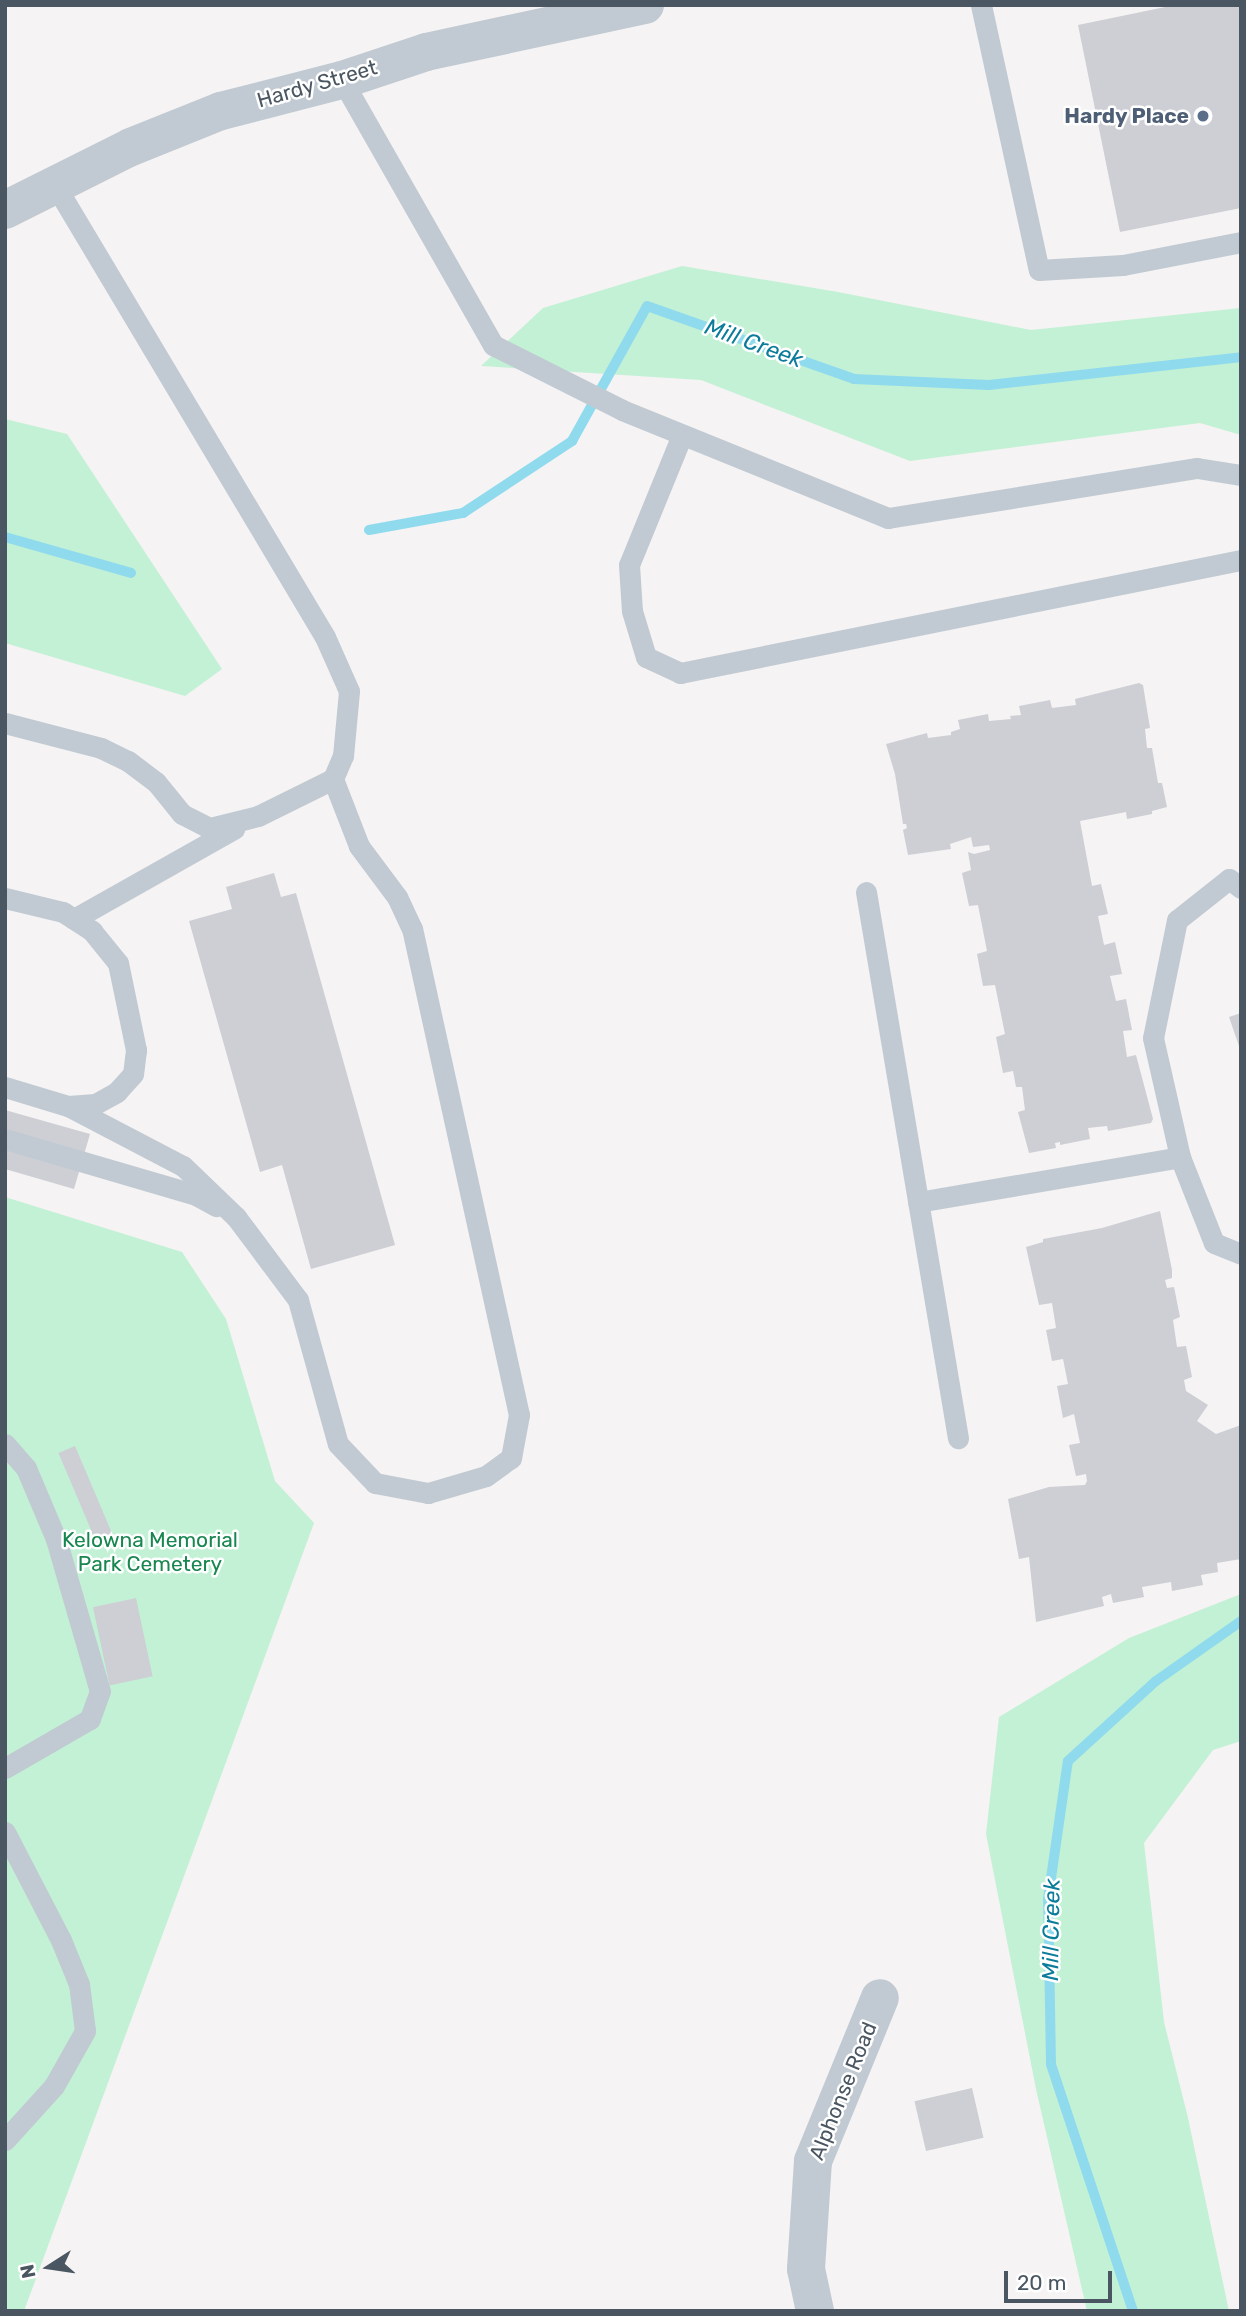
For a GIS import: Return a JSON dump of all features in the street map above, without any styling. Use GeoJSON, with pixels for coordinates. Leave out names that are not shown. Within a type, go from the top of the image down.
{"type":"FeatureCollection","features":[{"type":"Feature","properties":{"kind":"street","name":"Hardy Street"},"geometry":{"type":"LineString","coordinates":[[5,211],[131,148],[221,111],[342,80],[426,52],[645,5]]}},
{"type":"Feature","properties":{"kind":"street","name":"Alphonse Road"},"geometry":{"type":"LineString","coordinates":[[815,2311],[806,2269],[813,2161],[880,1998]]}},
{"type":"Feature","properties":{"kind":"lane"},"geometry":{"type":"LineString","coordinates":[[981,5],[1039,270],[1123,265],[1241,242]]}},
{"type":"Feature","properties":{"kind":"lane"},"geometry":{"type":"LineString","coordinates":[[342,80],[493,345],[622,410],[888,518],[1197,468],[1241,475]]}},
{"type":"Feature","properties":{"kind":"lane"},"geometry":{"type":"LineString","coordinates":[[55,185],[325,637],[349,691],[343,756],[333,779],[258,816],[74,919]]}},
{"type":"Feature","properties":{"kind":"lane"},"geometry":{"type":"LineString","coordinates":[[682,435],[629,565],[632,611],[646,657],[680,673],[1241,560]]}},
{"type":"Feature","properties":{"kind":"lane"},"geometry":{"type":"LineString","coordinates":[[5,723],[101,748],[128,761],[156,782],[182,814],[210,828],[258,816]]}},
{"type":"Feature","properties":{"kind":"lane"},"geometry":{"type":"LineString","coordinates":[[5,1087],[68,1106],[183,1166],[236,1217],[298,1300],[338,1444],[375,1483],[428,1493],[486,1476],[511,1458],[519,1415],[412,929],[397,897],[359,846],[333,779]]}},
{"type":"Feature","properties":{"kind":"lane"},"geometry":{"type":"LineString","coordinates":[[1241,888],[1229,879],[1177,920],[1153,1038],[1180,1157],[1214,1243],[1241,1254]]}},
{"type":"Feature","properties":{"kind":"lane"},"geometry":{"type":"LineString","coordinates":[[866,892],[958,1437]]}},
{"type":"Feature","properties":{"kind":"lane"},"geometry":{"type":"LineString","coordinates":[[5,898],[63,912],[92,931],[118,963],[136,1050],[133,1074],[117,1092],[95,1104],[68,1106]]}},
{"type":"Feature","properties":{"kind":"lane"},"geometry":{"type":"LineString","coordinates":[[5,1139],[197,1195],[236,1217]]}},
{"type":"Feature","properties":{"kind":"lane"},"geometry":{"type":"LineString","coordinates":[[918,1202],[1180,1157]]}},
{"type":"Feature","properties":{"kind":"lane"},"geometry":{"type":"LineString","coordinates":[[5,1444],[15,1470],[56,1539],[100,1690],[90,1719],[5,1768]]}},
{"type":"Feature","properties":{"kind":"lane"},"geometry":{"type":"LineString","coordinates":[[5,1832],[61,1940],[79,1984],[85,2031],[54,2086],[5,2140]]}},
{"type":"Feature","properties":{"kind":"green space"},"geometry":{"type":"Polygon","coordinates":[[[682,266],[838,292],[1031,330],[1241,308],[1241,435],[1200,423],[910,461],[701,380],[481,366],[543,308],[682,266]]]}},
{"type":"Feature","properties":{"kind":"green space"},"geometry":{"type":"Polygon","coordinates":[[[5,419],[67,434],[222,669],[185,696],[5,643],[5,419]]]}},
{"type":"Feature","properties":{"kind":"green space","name":"Kelowna Memorial Park Cemetery"},"geometry":{"type":"Polygon","coordinates":[[[5,1197],[182,1252],[226,1319],[275,1481],[314,1523],[24,2311],[5,2311],[5,1197]]]}},
{"type":"Feature","properties":{"kind":"green space"},"geometry":{"type":"Polygon","coordinates":[[[1241,1594],[1241,1741],[1213,1750],[1144,1843],[1164,2022],[1188,2118],[1229,2311],[1087,2311],[1036,2089],[986,1834],[999,1717],[1129,1638],[1241,1594]]]}},
{"type":"Feature","properties":{"kind":"building"},"geometry":{"type":"Polygon","coordinates":[[[1175,5],[1241,5],[1241,208],[1120,232],[1078,25],[1175,5]]]}},
{"type":"Feature","properties":{"kind":"building"},"geometry":{"type":"Polygon","coordinates":[[[1139,683],[1143,685],[1150,728],[1145,729],[1147,748],[1152,748],[1158,783],[1162,783],[1167,807],[1152,811],[1152,814],[1127,819],[1126,812],[1080,821],[1092,886],[1101,884],[1108,914],[1098,916],[1104,945],[1115,942],[1122,974],[1110,976],[1116,1001],[1126,999],[1132,1030],[1123,1031],[1127,1057],[1136,1055],[1153,1119],[1151,1123],[1108,1131],[1107,1126],[1088,1128],[1090,1139],[1060,1145],[1060,1142],[1055,1143],[1056,1148],[1029,1153],[1018,1112],[1025,1110],[1022,1087],[1016,1087],[1013,1071],[1003,1073],[996,1037],[1005,1034],[995,985],[983,986],[977,954],[987,951],[978,905],[969,906],[962,873],[971,870],[968,852],[974,854],[990,850],[989,845],[973,847],[971,837],[950,844],[951,849],[908,855],[903,830],[907,828],[906,824],[903,824],[895,774],[886,744],[927,733],[928,738],[951,735],[951,732],[960,729],[958,720],[988,714],[989,721],[1011,719],[1010,716],[1021,715],[1019,706],[1050,700],[1052,708],[1076,705],[1075,699],[1139,683]]]}},
{"type":"Feature","properties":{"kind":"building"},"geometry":{"type":"Polygon","coordinates":[[[274,873],[281,897],[296,893],[395,1245],[311,1269],[282,1165],[260,1172],[189,921],[232,909],[226,887],[274,873]]]}},
{"type":"Feature","properties":{"kind":"building"},"geometry":{"type":"Polygon","coordinates":[[[1241,1013],[1241,1049],[1240,1049],[1229,1017],[1241,1013]]]}},
{"type":"Feature","properties":{"kind":"building"},"geometry":{"type":"Polygon","coordinates":[[[5,1110],[90,1134],[74,1189],[5,1169],[5,1110]]]}},
{"type":"Feature","properties":{"kind":"building"},"geometry":{"type":"Polygon","coordinates":[[[1160,1211],[1172,1270],[1172,1278],[1165,1280],[1167,1288],[1174,1287],[1180,1317],[1173,1320],[1177,1347],[1186,1346],[1192,1377],[1184,1380],[1186,1391],[1208,1405],[1197,1421],[1216,1434],[1241,1425],[1241,1559],[1217,1563],[1218,1572],[1201,1575],[1203,1585],[1172,1591],[1171,1582],[1142,1587],[1144,1597],[1113,1603],[1111,1594],[1102,1597],[1104,1606],[1036,1622],[1029,1557],[1019,1559],[1008,1499],[1049,1487],[1085,1485],[1087,1481],[1086,1474],[1076,1476],[1069,1445],[1080,1443],[1074,1414],[1063,1418],[1057,1386],[1068,1384],[1063,1359],[1052,1361],[1046,1330],[1056,1328],[1052,1303],[1039,1305],[1026,1247],[1043,1242],[1043,1239],[1102,1228],[1160,1211]]]}},
{"type":"Feature","properties":{"kind":"building"},"geometry":{"type":"Polygon","coordinates":[[[75,1446],[114,1537],[97,1544],[58,1453],[75,1446]]]}},
{"type":"Feature","properties":{"kind":"building"},"geometry":{"type":"Polygon","coordinates":[[[136,1598],[153,1676],[110,1685],[93,1607],[136,1598]]]}},
{"type":"Feature","properties":{"kind":"building"},"geometry":{"type":"Polygon","coordinates":[[[972,2088],[983,2138],[926,2151],[915,2101],[972,2088]]]}},
{"type":"Feature","properties":{"kind":"waterway","name":"Mill Creek"},"geometry":{"type":"LineString","coordinates":[[369,530],[463,513],[572,441],[647,306],[854,379],[989,385],[1241,357]]}},
{"type":"Feature","properties":{"kind":"waterway","name":"Mill Creek"},"geometry":{"type":"LineString","coordinates":[[5,537],[131,573]]}},
{"type":"Feature","properties":{"kind":"waterway","name":"Mill Creek"},"geometry":{"type":"LineString","coordinates":[[1133,2311],[1051,2064],[1048,1899],[1068,1761],[1156,1681],[1241,1621]]}},
{"type":"Feature","properties":{"kind":"place","name":"Hardy Place"},"geometry":{"type":"Point","coordinates":[1203,116]}}]}
